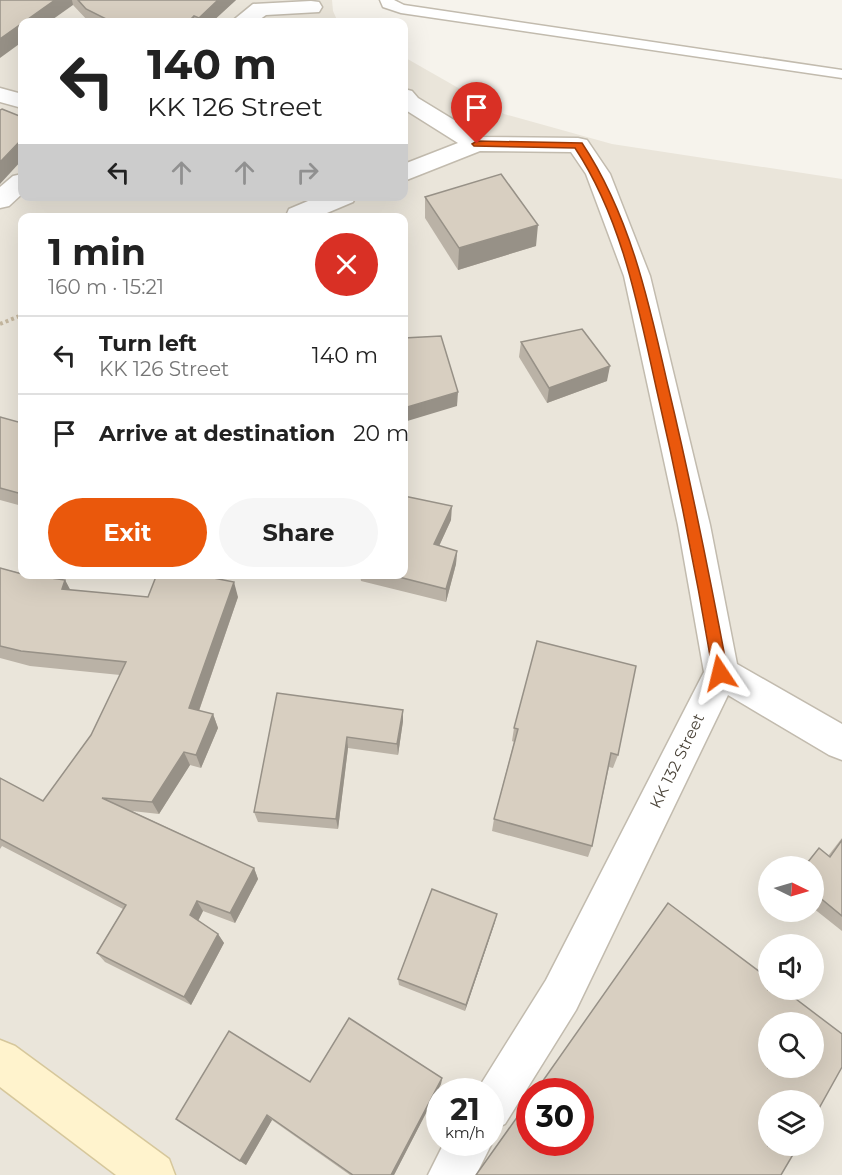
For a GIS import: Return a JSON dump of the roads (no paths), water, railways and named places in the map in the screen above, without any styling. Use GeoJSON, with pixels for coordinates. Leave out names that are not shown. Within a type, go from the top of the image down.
{"type":"FeatureCollection","features":[{"type":"Feature","properties":{"kind":"main road"},"geometry":{"type":"LineString","coordinates":[[0,1061],[153,1175]]}},
{"type":"Feature","properties":{"kind":"street"},"geometry":{"type":"LineString","coordinates":[[248,18],[261,9],[314,3],[324,18]]}},
{"type":"Feature","properties":{"kind":"street"},"geometry":{"type":"LineString","coordinates":[[0,95],[18,100]]}},
{"type":"Feature","properties":{"kind":"street"},"geometry":{"type":"LineString","coordinates":[[408,101],[477,144]]}},
{"type":"Feature","properties":{"kind":"street"},"geometry":{"type":"LineString","coordinates":[[408,171],[477,144],[578,145],[598,174],[637,276],[694,525],[720,673],[842,743]]}},
{"type":"Feature","properties":{"kind":"street"},"geometry":{"type":"LineString","coordinates":[[0,200],[18,185]]}},
{"type":"Feature","properties":{"kind":"street"},"geometry":{"type":"LineString","coordinates":[[303,213],[332,201]]}},
{"type":"Feature","properties":{"kind":"street","name":"KK 132 Street"},"geometry":{"type":"LineString","coordinates":[[504,1087],[561,995],[720,673]]}},
{"type":"Feature","properties":{"kind":"street"},"geometry":{"type":"LineString","coordinates":[[450,1175],[462,1156]]}},
{"type":"Feature","properties":{"kind":"lane"},"geometry":{"type":"LineString","coordinates":[[387,0],[388,4],[401,9],[842,74]]}}]}
